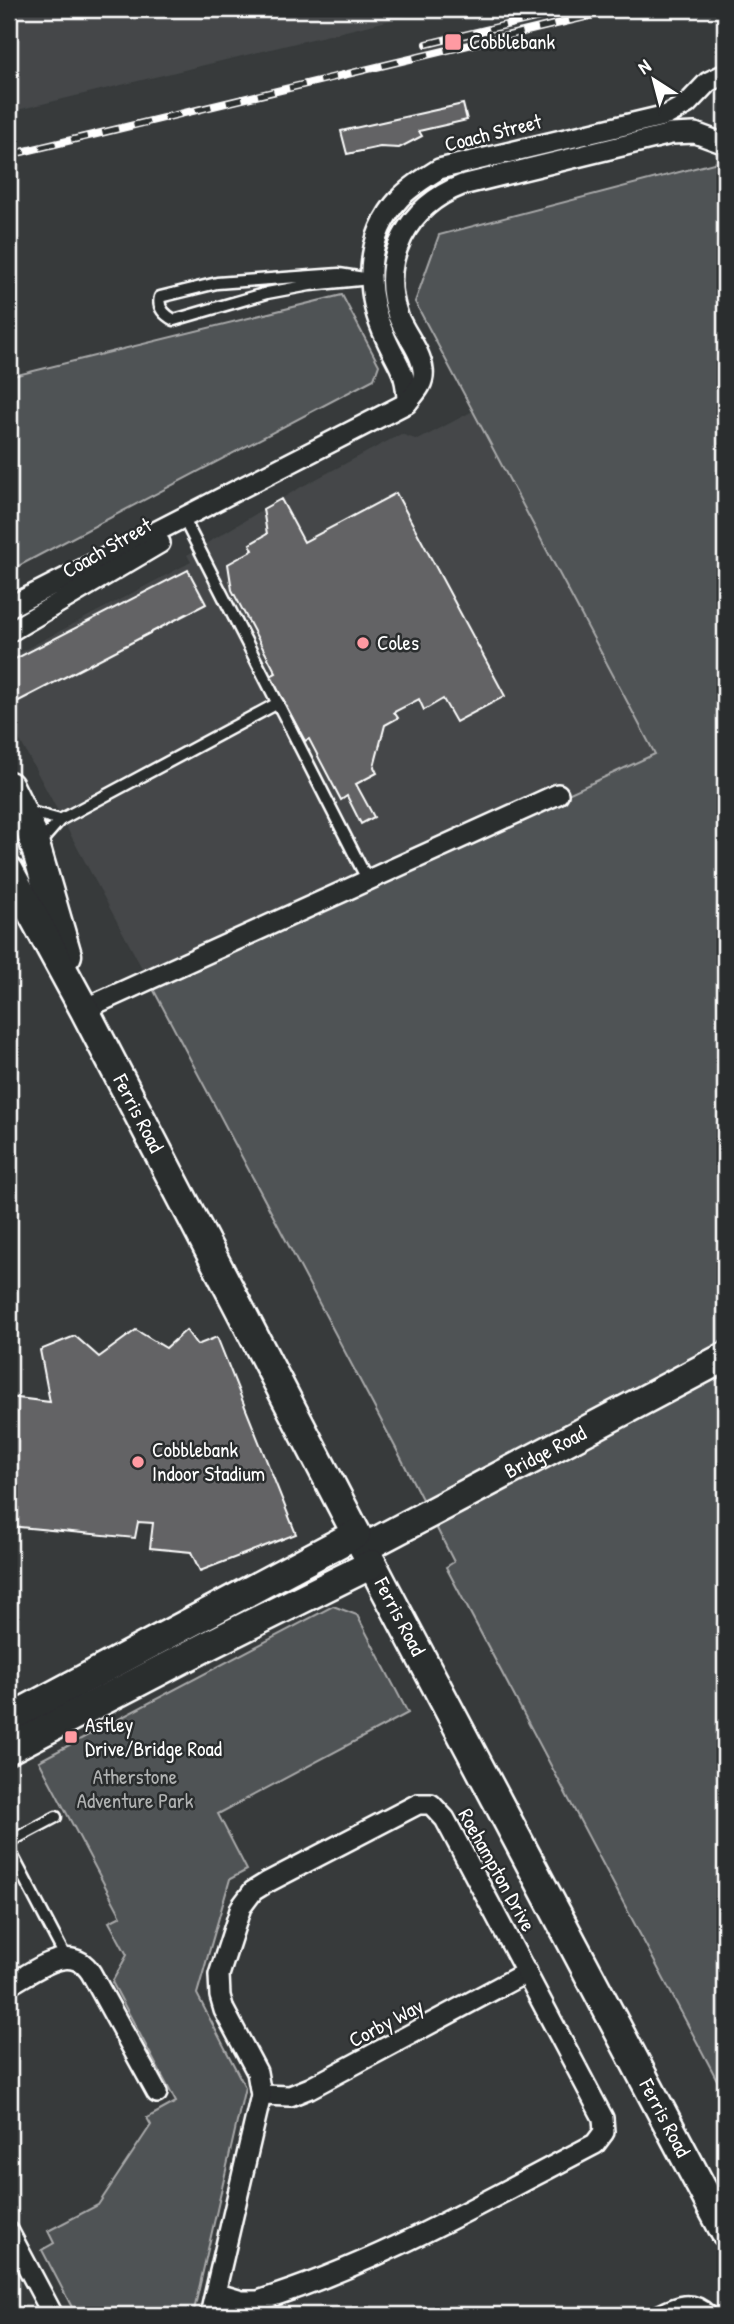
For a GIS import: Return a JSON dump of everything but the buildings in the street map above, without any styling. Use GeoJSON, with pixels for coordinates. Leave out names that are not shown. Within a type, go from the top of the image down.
{"type":"FeatureCollection","features":[{"type":"Feature","properties":{"kind":"street","name":"Coach Street"},"geometry":{"type":"LineString","coordinates":[[407,403],[404,370],[386,339],[374,307],[370,279],[375,245],[390,211],[400,198],[417,182],[439,169],[667,115],[687,104],[708,82],[725,74]]}},
{"type":"Feature","properties":{"kind":"street","name":"Coach Street"},"geometry":{"type":"LineString","coordinates":[[9,607],[186,522],[407,403],[422,383],[424,371],[398,316],[391,280],[396,253],[410,224],[421,209],[448,190],[671,134],[695,133],[725,144]]}},
{"type":"Feature","properties":{"kind":"street"},"geometry":{"type":"LineString","coordinates":[[370,279],[391,280]]}},
{"type":"Feature","properties":{"kind":"street","name":"Coach Street"},"geometry":{"type":"LineString","coordinates":[[9,632],[186,522]]}},
{"type":"Feature","properties":{"kind":"street"},"geometry":{"type":"LineString","coordinates":[[81,1004],[368,881],[558,794]]}},
{"type":"Feature","properties":{"kind":"street","name":"Ferris Road"},"geometry":{"type":"LineString","coordinates":[[14,798],[36,848],[81,1004]]}},
{"type":"Feature","properties":{"kind":"street","name":"Ferris Road"},"geometry":{"type":"LineString","coordinates":[[9,871],[725,2232]]}},
{"type":"Feature","properties":{"kind":"street","name":"Bridge Road"},"geometry":{"type":"LineString","coordinates":[[9,1719],[364,1549],[725,1357]]}},
{"type":"Feature","properties":{"kind":"street","name":"Bridge Road"},"geometry":{"type":"LineString","coordinates":[[9,1749],[206,1646],[364,1549]]}},
{"type":"Feature","properties":{"kind":"street","name":"Roehampton Drive"},"geometry":{"type":"LineString","coordinates":[[211,2315],[215,2293],[261,2095],[257,2072],[224,2010],[218,1985],[241,1908],[253,1891],[266,1883],[418,1804],[431,1804],[445,1819],[527,1972],[603,2118],[604,2132],[600,2139],[455,2218],[356,2265],[258,2301],[242,2301],[215,2293]]}},
{"type":"Feature","properties":{"kind":"street"},"geometry":{"type":"LineString","coordinates":[[9,1985],[59,1959],[72,1957],[86,1965],[157,2093]]}},
{"type":"Feature","properties":{"kind":"street","name":"Corby Way"},"geometry":{"type":"LineString","coordinates":[[261,2095],[290,2096],[310,2088],[527,1972]]}},
{"type":"Feature","properties":{"kind":"street"},"geometry":{"type":"LineString","coordinates":[[9,2232],[53,2315]]}},
{"type":"Feature","properties":{"kind":"street"},"geometry":{"type":"LineString","coordinates":[[660,2315],[685,2305],[695,2306],[707,2315]]}},
{"type":"Feature","properties":{"kind":"lane"},"geometry":{"type":"LineString","coordinates":[[340,274],[370,279],[310,285],[267,293],[174,320],[163,312],[159,301],[160,297],[217,283],[340,274]]}},
{"type":"Feature","properties":{"kind":"lane"},"geometry":{"type":"LineString","coordinates":[[186,522],[368,881]]}},
{"type":"Feature","properties":{"kind":"lane"},"geometry":{"type":"LineString","coordinates":[[36,848],[60,820],[278,703]]}},
{"type":"Feature","properties":{"kind":"lane"},"geometry":{"type":"LineString","coordinates":[[14,798],[60,820]]}},
{"type":"Feature","properties":{"kind":"lane"},"geometry":{"type":"LineString","coordinates":[[9,1842],[56,1817]]}},
{"type":"Feature","properties":{"kind":"lane"},"geometry":{"type":"LineString","coordinates":[[9,1849],[66,1958]]}},
{"type":"Feature","properties":{"kind":"shaded area"},"geometry":{"type":"Polygon","coordinates":[[[9,9],[437,9],[9,112],[9,9]]]}},
{"type":"Feature","properties":{"kind":"shaded area"},"geometry":{"type":"Polygon","coordinates":[[[473,411],[655,754],[151,985],[9,720],[9,658],[191,562],[187,555],[301,487],[401,434],[418,440],[473,411]]]}},
{"type":"Feature","properties":{"kind":"green space"},"geometry":{"type":"Polygon","coordinates":[[[725,160],[725,2095],[446,1567],[454,1562],[151,985],[655,754],[415,302],[439,235],[725,160]]]}},
{"type":"Feature","properties":{"kind":"green space"},"geometry":{"type":"Polygon","coordinates":[[[342,295],[379,365],[374,379],[9,571],[9,377],[342,295]]]}},
{"type":"Feature","properties":{"kind":"green space","name":"Atherstone Adventure Park"},"geometry":{"type":"Polygon","coordinates":[[[333,1606],[357,1615],[408,1713],[218,1814],[247,1870],[230,1879],[197,1994],[245,2087],[193,2315],[76,2315],[42,2250],[54,2243],[48,2231],[98,2205],[151,2125],[147,2118],[176,2102],[112,1982],[127,1955],[109,1922],[121,1916],[39,1761],[333,1606]]]}},
{"type":"Feature","properties":{"kind":"railway"},"geometry":{"type":"LineString","coordinates":[[427,44],[572,9]]}},
{"type":"Feature","properties":{"kind":"railway"},"geometry":{"type":"LineString","coordinates":[[9,155],[619,9]]}},
{"type":"Feature","properties":{"kind":"place","name":"Cobblebank"},"geometry":{"type":"Point","coordinates":[453,42]}},
{"type":"Feature","properties":{"kind":"place","name":"Coles"},"geometry":{"type":"Point","coordinates":[363,643]}},
{"type":"Feature","properties":{"kind":"place","name":"Cobblebank Indoor Stadium"},"geometry":{"type":"Point","coordinates":[138,1462]}},
{"type":"Feature","properties":{"kind":"place","name":"Astley Drive/Bridge Road"},"geometry":{"type":"Point","coordinates":[71,1737]}}]}
